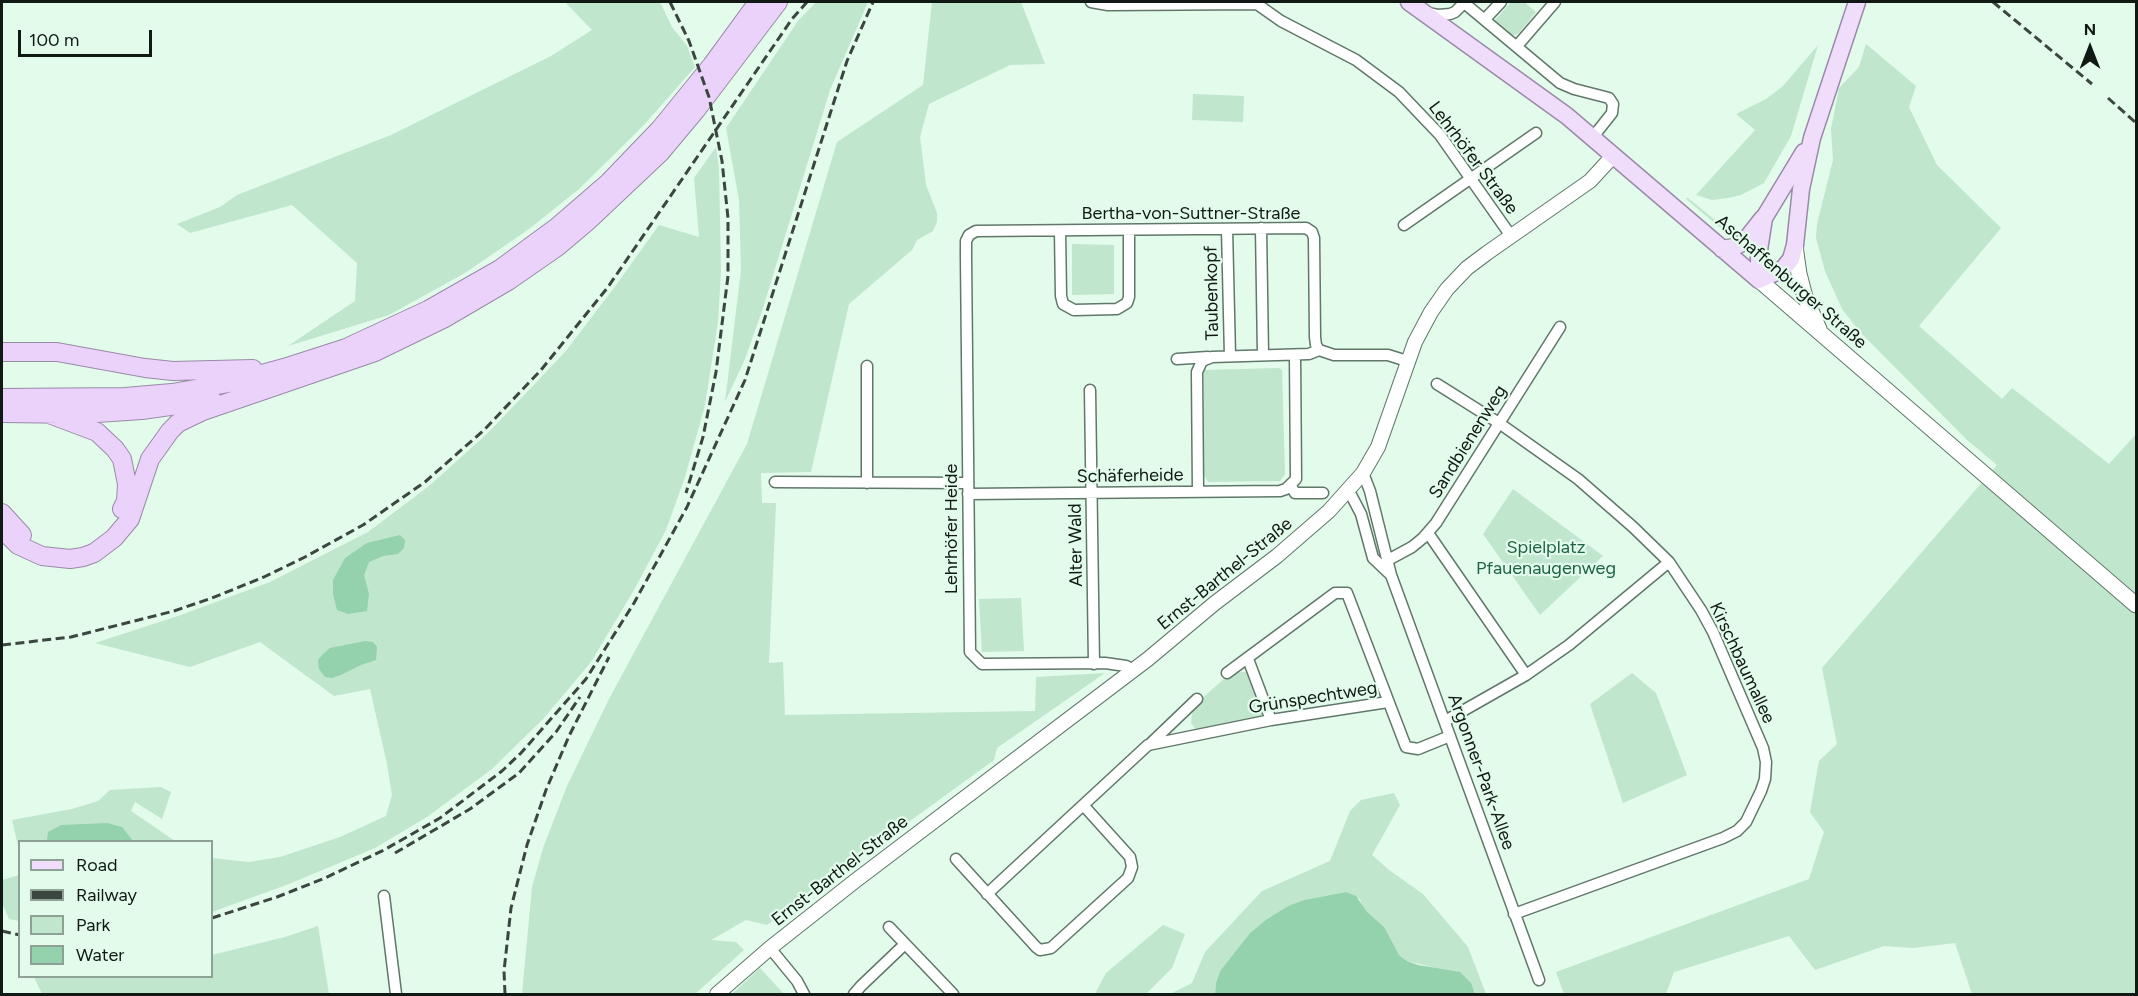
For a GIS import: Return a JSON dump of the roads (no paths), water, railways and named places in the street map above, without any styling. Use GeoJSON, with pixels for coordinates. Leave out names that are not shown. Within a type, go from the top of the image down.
{"type":"FeatureCollection","features":[{"type":"Feature","properties":{"kind":"highway"},"geometry":{"type":"LineString","coordinates":[[2,398],[91,399],[172,393],[229,383],[346,348],[408,320],[500,269],[557,227],[609,182],[660,129],[759,2]]}},
{"type":"Feature","properties":{"kind":"highway"},"geometry":{"type":"LineString","coordinates":[[2,529],[18,545],[42,556],[70,559],[94,553],[114,538],[130,519],[150,459],[178,423],[268,388],[340,365],[409,336],[475,302],[557,247],[616,196],[660,153],[696,110],[778,2]]}},
{"type":"Feature","properties":{"kind":"highway"},"geometry":{"type":"LineString","coordinates":[[2,352],[57,352],[173,371],[284,368]]}},
{"type":"Feature","properties":{"kind":"highway"},"geometry":{"type":"LineString","coordinates":[[2,413],[49,414],[142,410],[189,404],[268,388]]}},
{"type":"Feature","properties":{"kind":"highway"},"geometry":{"type":"LineString","coordinates":[[2,513],[29,540],[40,545],[62,548],[86,545],[98,539],[113,525],[122,511],[126,501],[127,484],[122,459],[116,449],[97,432],[49,414]]}},
{"type":"Feature","properties":{"kind":"main road","name":"Aschaffenburger Straße"},"geometry":{"type":"LineString","coordinates":[[1409,2],[1593,137],[2136,605]]}},
{"type":"Feature","properties":{"kind":"main road"},"geometry":{"type":"LineString","coordinates":[[1764,218],[1759,250],[1759,280],[1785,268],[1791,259],[1795,245],[1800,189],[1812,138],[1857,2]]}},
{"type":"Feature","properties":{"kind":"main road"},"geometry":{"type":"LineString","coordinates":[[1722,249],[1734,248],[1744,242],[1764,218],[1812,138]]}},
{"type":"Feature","properties":{"kind":"main road"},"geometry":{"type":"LineString","coordinates":[[1795,245],[1805,297],[1820,332]]}},
{"type":"Feature","properties":{"kind":"street","name":"Lehrhöfer Straße"},"geometry":{"type":"LineString","coordinates":[[1091,2],[1097,4],[1256,3],[1287,24],[1356,60],[1391,84],[1433,127],[1511,236]]}},
{"type":"Feature","properties":{"kind":"street"},"geometry":{"type":"LineString","coordinates":[[1425,13],[1450,14],[1464,2],[1560,83],[1610,98],[1613,104],[1612,113],[1593,137]]}},
{"type":"Feature","properties":{"kind":"street"},"geometry":{"type":"LineString","coordinates":[[1485,19],[1501,2]]}},
{"type":"Feature","properties":{"kind":"street"},"geometry":{"type":"LineString","coordinates":[[1517,46],[1554,2]]}},
{"type":"Feature","properties":{"kind":"street"},"geometry":{"type":"LineString","coordinates":[[1404,225],[1536,133]]}},
{"type":"Feature","properties":{"kind":"street","name":"Ernst-Barthel-Straße"},"geometry":{"type":"LineString","coordinates":[[717,994],[770,948],[855,881],[1134,670],[1215,603],[1277,556],[1329,511],[1363,473],[1378,447],[1390,418],[1407,361],[1429,315],[1447,289],[1467,268],[1590,181],[1613,156]]}},
{"type":"Feature","properties":{"kind":"street"},"geometry":{"type":"LineString","coordinates":[[1262,228],[1263,355]]}},
{"type":"Feature","properties":{"kind":"street","name":"Bertha-von-Suttner-Straße"},"geometry":{"type":"LineString","coordinates":[[969,235],[976,231],[1306,228],[1312,232],[1314,238],[1315,337],[1319,350]]}},
{"type":"Feature","properties":{"kind":"street","name":"Taubenkopf"},"geometry":{"type":"LineString","coordinates":[[1227,229],[1230,356]]}},
{"type":"Feature","properties":{"kind":"street"},"geometry":{"type":"LineString","coordinates":[[1060,231],[1060,296],[1063,304],[1074,310],[1085,310],[1117,309],[1127,303],[1129,297],[1129,230]]}},
{"type":"Feature","properties":{"kind":"street","name":"Lehrhöfer Heide"},"geometry":{"type":"LineString","coordinates":[[969,235],[966,241],[966,257],[970,652],[982,664],[1094,664],[1126,666],[1134,670]]}},
{"type":"Feature","properties":{"kind":"street","name":"Sandbienenweg"},"geometry":{"type":"LineString","coordinates":[[1388,560],[1405,552],[1428,533],[1560,327]]}},
{"type":"Feature","properties":{"kind":"street"},"geometry":{"type":"LineString","coordinates":[[1319,350],[1334,356],[1388,355],[1407,361]]}},
{"type":"Feature","properties":{"kind":"street","name":"Taubenkopf"},"geometry":{"type":"LineString","coordinates":[[1177,359],[1295,355],[1309,354],[1319,350]]}},
{"type":"Feature","properties":{"kind":"street"},"geometry":{"type":"LineString","coordinates":[[1291,486],[1296,478],[1295,355]]}},
{"type":"Feature","properties":{"kind":"street","name":"Taubenkopf"},"geometry":{"type":"LineString","coordinates":[[1198,492],[1197,372],[1202,361],[1212,357]]}},
{"type":"Feature","properties":{"kind":"street"},"geometry":{"type":"LineString","coordinates":[[867,366],[867,483]]}},
{"type":"Feature","properties":{"kind":"street","name":"Kirschbaumallee"},"geometry":{"type":"LineString","coordinates":[[1437,384],[1499,423],[1592,491],[1669,562],[1713,632],[1762,748],[1766,771],[1761,791],[1746,822],[1731,835],[1514,914]]}},
{"type":"Feature","properties":{"kind":"street","name":"Alter Wald"},"geometry":{"type":"LineString","coordinates":[[1090,390],[1094,664]]}},
{"type":"Feature","properties":{"kind":"street","name":"Argonner-Park-Allee"},"geometry":{"type":"LineString","coordinates":[[1363,473],[1370,491],[1391,575],[1539,980]]}},
{"type":"Feature","properties":{"kind":"street","name":"Schäferheide"},"geometry":{"type":"LineString","coordinates":[[775,482],[867,483],[1092,492],[1280,491],[1291,486],[1295,493],[1323,493]]}},
{"type":"Feature","properties":{"kind":"street","name":"Argonner-Park-Allee"},"geometry":{"type":"LineString","coordinates":[[1349,491],[1361,514],[1373,558],[1391,575]]}},
{"type":"Feature","properties":{"kind":"street"},"geometry":{"type":"LineString","coordinates":[[1428,533],[1526,675]]}},
{"type":"Feature","properties":{"kind":"street"},"geometry":{"type":"LineString","coordinates":[[1445,722],[1526,675],[1569,645],[1669,562]]}},
{"type":"Feature","properties":{"kind":"street"},"geometry":{"type":"LineString","coordinates":[[1227,673],[1335,593],[1347,593],[1388,702]]}},
{"type":"Feature","properties":{"kind":"street"},"geometry":{"type":"LineString","coordinates":[[1248,659],[1271,720]]}},
{"type":"Feature","properties":{"kind":"street"},"geometry":{"type":"LineString","coordinates":[[987,894],[1197,699]]}},
{"type":"Feature","properties":{"kind":"street","name":"Grünspechtweg"},"geometry":{"type":"LineString","coordinates":[[1148,746],[1271,720],[1388,702],[1403,740],[1409,748],[1418,749],[1450,736]]}},
{"type":"Feature","properties":{"kind":"street"},"geometry":{"type":"LineString","coordinates":[[956,859],[1040,950],[1051,948],[1128,878],[1132,867],[1130,857],[1084,806]]}},
{"type":"Feature","properties":{"kind":"street"},"geometry":{"type":"LineString","coordinates":[[384,896],[396,994]]}},
{"type":"Feature","properties":{"kind":"street"},"geometry":{"type":"LineString","coordinates":[[889,927],[953,994]]}},
{"type":"Feature","properties":{"kind":"street"},"geometry":{"type":"LineString","coordinates":[[855,994],[905,944]]}},
{"type":"Feature","properties":{"kind":"street"},"geometry":{"type":"LineString","coordinates":[[770,948],[797,981],[804,994]]}},
{"type":"Feature","properties":{"kind":"water"},"geometry":{"type":"Polygon","coordinates":[[[400,535],[405,540],[404,548],[398,554],[383,556],[369,562],[364,575],[369,594],[367,611],[348,614],[337,610],[333,594],[333,580],[345,558],[367,543],[400,535]]]}},
{"type":"Feature","properties":{"kind":"water"},"geometry":{"type":"Polygon","coordinates":[[[365,641],[373,642],[377,647],[376,660],[332,678],[325,677],[319,669],[318,660],[330,648],[365,641]]]}},
{"type":"Feature","properties":{"kind":"water"},"geometry":{"type":"Polygon","coordinates":[[[107,823],[122,827],[132,840],[47,840],[48,832],[61,825],[107,823]]]}},
{"type":"Feature","properties":{"kind":"water"},"geometry":{"type":"Polygon","coordinates":[[[1346,892],[1356,896],[1367,912],[1384,927],[1399,955],[1418,965],[1460,972],[1471,983],[1475,994],[1215,994],[1220,971],[1250,933],[1266,920],[1288,906],[1304,900],[1346,892]]]}},
{"type":"Feature","properties":{"kind":"railway"},"geometry":{"type":"LineString","coordinates":[[670,2],[689,41],[709,97],[722,161],[728,218],[728,276],[716,372],[703,437],[686,493]]}},
{"type":"Feature","properties":{"kind":"railway"},"geometry":{"type":"LineString","coordinates":[[2,645],[71,637],[174,611],[212,598],[305,557],[363,525],[425,482],[484,430],[541,370],[608,287],[792,19],[807,2]]}},
{"type":"Feature","properties":{"kind":"railway"},"geometry":{"type":"LineString","coordinates":[[213,918],[277,897],[325,878],[384,850],[440,818],[502,771],[521,753],[586,679],[634,603],[687,507],[745,380],[847,61],[873,2]]}},
{"type":"Feature","properties":{"kind":"railway"},"geometry":{"type":"LineString","coordinates":[[1993,2],[2092,84]]}},
{"type":"Feature","properties":{"kind":"railway"},"geometry":{"type":"LineString","coordinates":[[2108,98],[2136,123]]}},
{"type":"Feature","properties":{"kind":"railway"},"geometry":{"type":"LineString","coordinates":[[505,994],[504,971],[511,908],[527,845],[546,790],[569,736],[609,657]]}},
{"type":"Feature","properties":{"kind":"railway"},"geometry":{"type":"LineString","coordinates":[[395,853],[470,809],[519,773],[556,732],[580,697]]}},
{"type":"Feature","properties":{"kind":"railway"},"geometry":{"type":"LineString","coordinates":[[2,931],[18,935]]}},
{"type":"Feature","properties":{"kind":"park label","name":"Spielplatz Pfauenaugenweg"},"geometry":{"type":"Point","coordinates":[1546,558]}}]}
